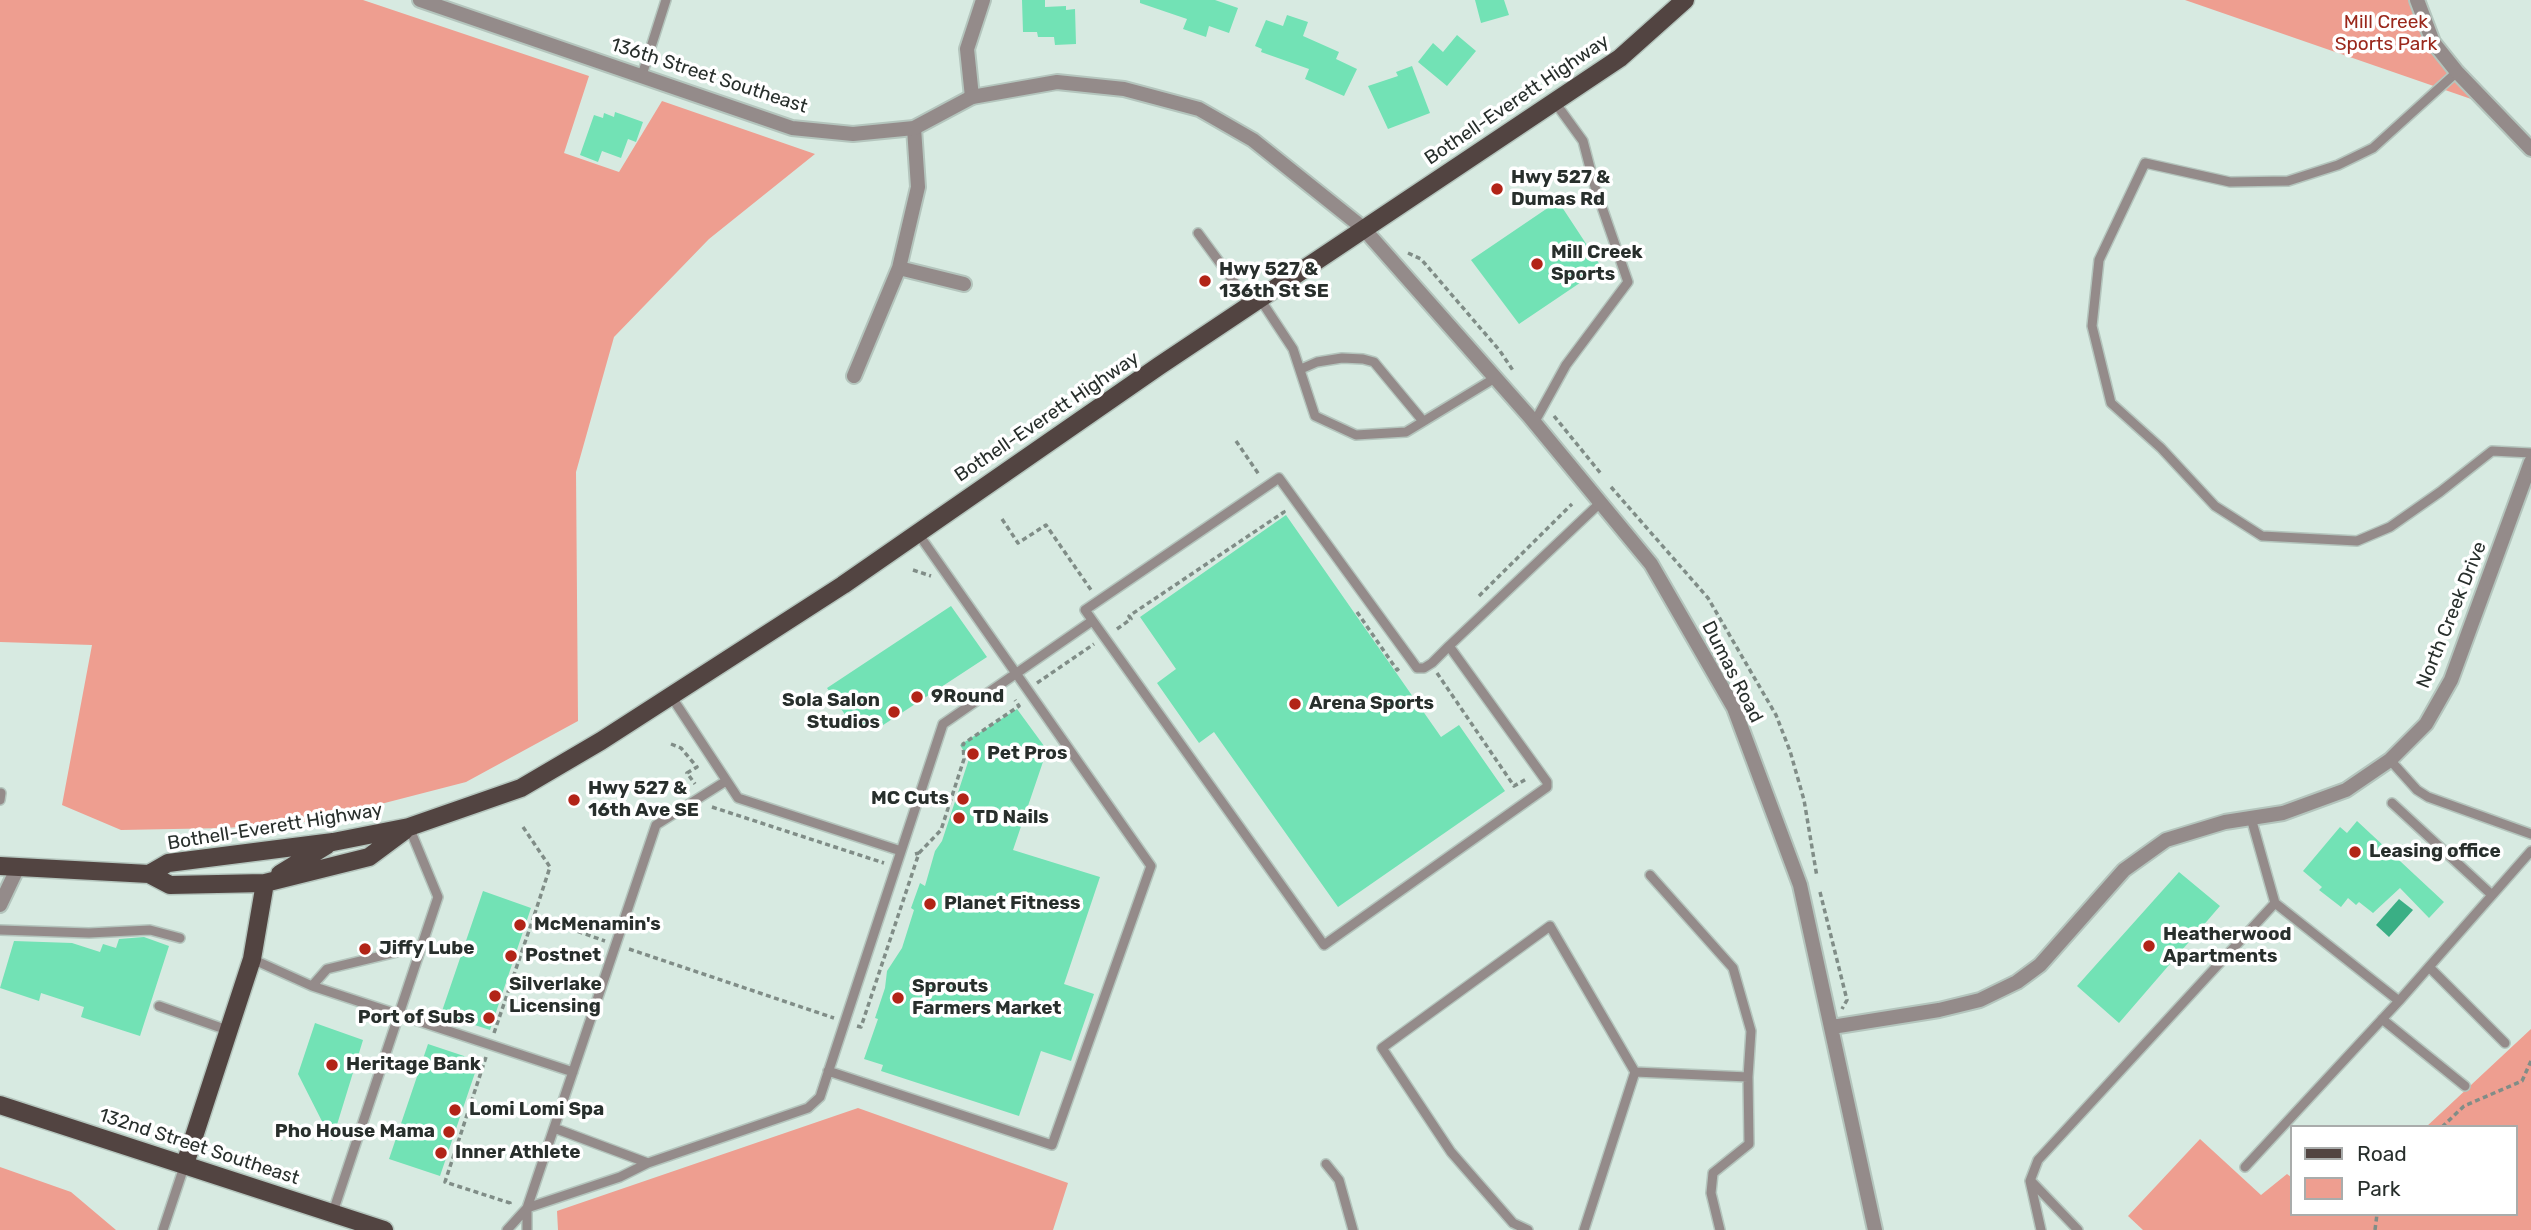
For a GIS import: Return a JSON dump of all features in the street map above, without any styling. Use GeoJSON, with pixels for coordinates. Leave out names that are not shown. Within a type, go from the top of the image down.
{"type":"FeatureCollection","features":[{"type":"Feature","properties":{"kind":"main road","name":"Bothell-Everett Highway"},"geometry":{"type":"LineString","coordinates":[[149,874],[169,863],[333,842],[409,827],[521,788],[671,696],[842,585],[917,531],[1363,228],[1619,58],[1685,0]]}},
{"type":"Feature","properties":{"kind":"main road","name":"Bothell-Everett Highway"},"geometry":{"type":"LineString","coordinates":[[9,866],[149,874],[170,885],[265,883],[369,857],[409,827]]}},
{"type":"Feature","properties":{"kind":"main road"},"geometry":{"type":"LineString","coordinates":[[185,1164],[253,959],[265,883],[333,842]]}},
{"type":"Feature","properties":{"kind":"main road","name":"132nd Street Southeast"},"geometry":{"type":"LineString","coordinates":[[0,1105],[384,1230]]}},
{"type":"Feature","properties":{"kind":"street","name":"136th Street Southeast"},"geometry":{"type":"LineString","coordinates":[[420,0],[792,128],[853,134],[914,128],[972,97],[1057,82],[1124,89],[1199,109],[1253,139],[1363,228]]}},
{"type":"Feature","properties":{"kind":"street"},"geometry":{"type":"LineString","coordinates":[[972,97],[967,49],[983,0]]}},
{"type":"Feature","properties":{"kind":"street"},"geometry":{"type":"LineString","coordinates":[[2417,0],[2433,42],[2457,72],[2531,149]]}},
{"type":"Feature","properties":{"kind":"street"},"geometry":{"type":"LineString","coordinates":[[854,376],[899,268],[918,187],[914,128]]}},
{"type":"Feature","properties":{"kind":"street","name":"Dumas Road"},"geometry":{"type":"LineString","coordinates":[[1363,228],[1534,423],[1651,564],[1734,708],[1800,885],[1875,1230]]}},
{"type":"Feature","properties":{"kind":"street"},"geometry":{"type":"LineString","coordinates":[[899,268],[964,284]]}},
{"type":"Feature","properties":{"kind":"street","name":"North Creek Drive"},"geometry":{"type":"LineString","coordinates":[[1832,1027],[1938,1010],[1980,1000],[2005,988],[2040,965],[2124,870],[2166,840],[2225,822],[2283,813],[2346,790],[2390,760],[2426,724],[2451,680],[2531,462]]}},
{"type":"Feature","properties":{"kind":"street"},"geometry":{"type":"LineString","coordinates":[[0,905],[9,866]]}},
{"type":"Feature","properties":{"kind":"lane"},"geometry":{"type":"LineString","coordinates":[[642,75],[666,0]]}},
{"type":"Feature","properties":{"kind":"lane"},"geometry":{"type":"LineString","coordinates":[[2457,72],[2373,148],[2338,165],[2288,181],[2230,182],[2145,163],[2099,260],[2092,326],[2111,403],[2161,448],[2215,506],[2262,536],[2357,541],[2389,527],[2440,492],[2492,451],[2531,453]]}},
{"type":"Feature","properties":{"kind":"lane"},"geometry":{"type":"LineString","coordinates":[[1534,423],[1566,365],[1628,282],[1595,187],[1583,141],[1554,101]]}},
{"type":"Feature","properties":{"kind":"lane"},"geometry":{"type":"LineString","coordinates":[[1198,233],[1293,349],[1315,416],[1356,435],[1406,432],[1495,378]]}},
{"type":"Feature","properties":{"kind":"lane"},"geometry":{"type":"LineString","coordinates":[[1301,369],[1317,362],[1342,358],[1374,362],[1423,421]]}},
{"type":"Feature","properties":{"kind":"lane"},"geometry":{"type":"LineString","coordinates":[[1449,646],[1547,782],[1545,790],[1324,945],[1085,610],[1279,478],[1417,668],[1424,668],[1600,503]]}},
{"type":"Feature","properties":{"kind":"lane"},"geometry":{"type":"LineString","coordinates":[[828,1071],[1052,1145],[1151,866],[917,531]]}},
{"type":"Feature","properties":{"kind":"lane"},"geometry":{"type":"LineString","coordinates":[[507,1230],[527,1208],[808,1108],[820,1097],[943,724],[1092,621]]}},
{"type":"Feature","properties":{"kind":"lane"},"geometry":{"type":"LineString","coordinates":[[671,696],[738,797],[900,855]]}},
{"type":"Feature","properties":{"kind":"lane"},"geometry":{"type":"LineString","coordinates":[[2390,760],[2417,790],[2428,797],[2531,834]]}},
{"type":"Feature","properties":{"kind":"lane"},"geometry":{"type":"LineString","coordinates":[[527,1230],[527,1208],[656,825],[726,781]]}},
{"type":"Feature","properties":{"kind":"lane"},"geometry":{"type":"LineString","coordinates":[[2392,803],[2491,894]]}},
{"type":"Feature","properties":{"kind":"lane"},"geometry":{"type":"LineString","coordinates":[[2250,818],[2275,903],[2399,1001]]}},
{"type":"Feature","properties":{"kind":"lane"},"geometry":{"type":"LineString","coordinates":[[333,1212],[438,897],[409,827]]}},
{"type":"Feature","properties":{"kind":"lane"},"geometry":{"type":"LineString","coordinates":[[2245,1167],[2399,1001],[2531,851]]}},
{"type":"Feature","properties":{"kind":"lane"},"geometry":{"type":"LineString","coordinates":[[1650,875],[1733,968],[1751,1031],[1748,1077],[1749,1144],[1713,1173],[1712,1193],[1720,1230]]}},
{"type":"Feature","properties":{"kind":"lane"},"geometry":{"type":"LineString","coordinates":[[2041,1230],[2031,1181],[2038,1160],[2275,903]]}},
{"type":"Feature","properties":{"kind":"lane"},"geometry":{"type":"LineString","coordinates":[[1528,1230],[1513,1223],[1451,1152],[1382,1048],[1550,926],[1635,1072],[1584,1230]]}},
{"type":"Feature","properties":{"kind":"lane"},"geometry":{"type":"LineString","coordinates":[[0,930],[89,933],[150,930],[180,938]]}},
{"type":"Feature","properties":{"kind":"lane"},"geometry":{"type":"LineString","coordinates":[[312,986],[327,969],[422,946]]}},
{"type":"Feature","properties":{"kind":"lane"},"geometry":{"type":"LineString","coordinates":[[253,959],[312,986],[572,1072]]}},
{"type":"Feature","properties":{"kind":"lane"},"geometry":{"type":"LineString","coordinates":[[2429,967],[2505,1043]]}},
{"type":"Feature","properties":{"kind":"lane"},"geometry":{"type":"LineString","coordinates":[[159,1006],[230,1031]]}},
{"type":"Feature","properties":{"kind":"lane"},"geometry":{"type":"LineString","coordinates":[[2382,1019],[2465,1086]]}},
{"type":"Feature","properties":{"kind":"lane"},"geometry":{"type":"LineString","coordinates":[[1635,1072],[1748,1077]]}},
{"type":"Feature","properties":{"kind":"lane"},"geometry":{"type":"LineString","coordinates":[[554,1128],[648,1163]]}},
{"type":"Feature","properties":{"kind":"lane"},"geometry":{"type":"LineString","coordinates":[[163,1230],[185,1164]]}},
{"type":"Feature","properties":{"kind":"lane"},"geometry":{"type":"LineString","coordinates":[[1326,1164],[1339,1180],[1353,1230]]}},
{"type":"Feature","properties":{"kind":"lane"},"geometry":{"type":"LineString","coordinates":[[2031,1181],[2078,1230]]}},
{"type":"Feature","properties":{"kind":"path"},"geometry":{"type":"LineString","coordinates":[[1027,691],[1131,619],[1129,616],[1286,512],[1236,441]]}},
{"type":"Feature","properties":{"kind":"path"},"geometry":{"type":"LineString","coordinates":[[1474,601],[1572,504]]}},
{"type":"Feature","properties":{"kind":"path"},"geometry":{"type":"LineString","coordinates":[[1002,519],[1018,543],[1046,525],[1117,629]]}},
{"type":"Feature","properties":{"kind":"path"},"geometry":{"type":"LineString","coordinates":[[1350,603],[1397,670],[1412,661]]}},
{"type":"Feature","properties":{"kind":"path"},"geometry":{"type":"LineString","coordinates":[[1432,663],[1438,676],[1514,786],[1539,771]]}},
{"type":"Feature","properties":{"kind":"path"},"geometry":{"type":"LineString","coordinates":[[534,916],[861,1027],[919,853],[900,855],[881,864],[710,807],[687,774],[697,767],[681,748],[671,744]]}},
{"type":"Feature","properties":{"kind":"path"},"geometry":{"type":"LineString","coordinates":[[506,1213],[510,1203],[445,1182],[550,867],[523,827]]}},
{"type":"Feature","properties":{"kind":"path"},"geometry":{"type":"LineString","coordinates":[[2444,1125],[2464,1106],[2522,1081],[2531,1061]]}},
{"type":"Feature","properties":{"kind":"green space"},"geometry":{"type":"Polygon","coordinates":[[[0,0],[363,0],[589,76],[564,153],[619,172],[662,101],[815,154],[709,239],[614,337],[576,472],[578,721],[466,782],[315,821],[226,828],[121,830],[62,805],[92,645],[0,642],[0,0]]]}},
{"type":"Feature","properties":{"kind":"green space","name":"Mill Creek Sports Park"},"geometry":{"type":"Polygon","coordinates":[[[2185,0],[2414,0],[2474,100],[2185,0]]]}},
{"type":"Feature","properties":{"kind":"green space"},"geometry":{"type":"Polygon","coordinates":[[[2531,1029],[2531,1230],[2143,1230],[2128,1216],[2200,1139],[2261,1195],[2287,1174],[2290,1176],[2290,1216],[2517,1216],[2517,1125],[2428,1125],[2531,1029]]]}},
{"type":"Feature","properties":{"kind":"green space"},"geometry":{"type":"Polygon","coordinates":[[[858,1108],[1068,1183],[1053,1230],[558,1230],[557,1211],[858,1108]]]}},
{"type":"Feature","properties":{"kind":"green space"},"geometry":{"type":"Polygon","coordinates":[[[0,1167],[71,1192],[116,1230],[0,1230],[0,1167]]]}},
{"type":"Feature","properties":{"kind":"shaded area"},"geometry":{"type":"Polygon","coordinates":[[[2399,899],[2413,910],[2389,937],[2376,925],[2399,899]]]}},
{"type":"Feature","properties":{"kind":"building"},"geometry":{"type":"Polygon","coordinates":[[[1022,0],[1045,0],[1045,7],[1066,6],[1066,10],[1075,9],[1076,44],[1055,45],[1054,37],[1038,37],[1037,32],[1023,32],[1022,0]]]}},
{"type":"Feature","properties":{"kind":"building"},"geometry":{"type":"Polygon","coordinates":[[[1140,0],[1215,0],[1238,8],[1229,33],[1209,26],[1206,37],[1183,29],[1187,19],[1140,3],[1140,0]]]}},
{"type":"Feature","properties":{"kind":"building"},"geometry":{"type":"Polygon","coordinates":[[[1475,0],[1504,0],[1509,15],[1481,23],[1475,0]]]}},
{"type":"Feature","properties":{"kind":"building"},"geometry":{"type":"Polygon","coordinates":[[[1287,15],[1308,22],[1303,36],[1339,52],[1336,59],[1357,69],[1344,96],[1305,79],[1309,69],[1261,52],[1262,49],[1255,46],[1266,20],[1283,26],[1287,15]]]}},
{"type":"Feature","properties":{"kind":"building"},"geometry":{"type":"Polygon","coordinates":[[[1457,35],[1476,51],[1447,86],[1418,62],[1433,43],[1443,52],[1457,35]]]}},
{"type":"Feature","properties":{"kind":"building"},"geometry":{"type":"Polygon","coordinates":[[[1412,66],[1430,113],[1388,129],[1368,86],[1398,76],[1396,72],[1412,66]]]}},
{"type":"Feature","properties":{"kind":"building"},"geometry":{"type":"Polygon","coordinates":[[[615,112],[643,122],[636,142],[628,139],[621,158],[602,151],[598,162],[580,155],[594,115],[603,118],[604,113],[614,117],[615,112]]]}},
{"type":"Feature","properties":{"kind":"building","name":"Mill Creek Sports"},"geometry":{"type":"Polygon","coordinates":[[[1558,201],[1602,268],[1519,324],[1471,260],[1558,201]]]}},
{"type":"Feature","properties":{"kind":"building","name":"Arena Sports"},"geometry":{"type":"Polygon","coordinates":[[[1286,515],[1441,737],[1459,725],[1505,791],[1338,907],[1214,732],[1199,743],[1157,683],[1176,669],[1140,617],[1286,515]]]}},
{"type":"Feature","properties":{"kind":"building"},"geometry":{"type":"Polygon","coordinates":[[[951,606],[987,657],[874,731],[852,725],[827,688],[951,606]]]}},
{"type":"Feature","properties":{"kind":"building"},"geometry":{"type":"Polygon","coordinates":[[[1017,709],[1047,750],[1013,850],[1100,877],[1064,984],[1094,994],[1071,1061],[1041,1051],[1019,1116],[881,1071],[883,1065],[864,1059],[878,1019],[875,1018],[885,988],[887,971],[902,948],[914,910],[911,908],[920,883],[925,886],[969,759],[960,745],[1017,709]]]}},
{"type":"Feature","properties":{"kind":"building","name":"Leasing office"},"geometry":{"type":"Polygon","coordinates":[[[2357,821],[2444,902],[2429,918],[2400,888],[2373,913],[2359,902],[2356,905],[2348,898],[2341,907],[2319,890],[2322,887],[2303,871],[2340,827],[2347,833],[2357,821]]]}},
{"type":"Feature","properties":{"kind":"building","name":"Heatherwood Apartments"},"geometry":{"type":"Polygon","coordinates":[[[2179,872],[2220,906],[2119,1023],[2077,986],[2179,872]]]}},
{"type":"Feature","properties":{"kind":"building"},"geometry":{"type":"Polygon","coordinates":[[[483,891],[531,908],[490,1030],[441,1014],[483,891]]]}},
{"type":"Feature","properties":{"kind":"building"},"geometry":{"type":"Polygon","coordinates":[[[144,937],[169,946],[140,1036],[81,1017],[84,1007],[41,993],[39,1001],[0,988],[14,941],[72,943],[100,952],[103,944],[116,948],[119,939],[144,937]]]}},
{"type":"Feature","properties":{"kind":"building"},"geometry":{"type":"Polygon","coordinates":[[[315,1023],[363,1040],[332,1141],[298,1074],[315,1023]]]}},
{"type":"Feature","properties":{"kind":"building"},"geometry":{"type":"Polygon","coordinates":[[[428,1044],[479,1061],[440,1176],[389,1159],[428,1044]]]}},
{"type":"Feature","properties":{"kind":"place","name":"Hwy 527 & Dumas Rd"},"geometry":{"type":"Point","coordinates":[1497,189]}},
{"type":"Feature","properties":{"kind":"place","name":"Mill Creek Sports"},"geometry":{"type":"Point","coordinates":[1537,264]}},
{"type":"Feature","properties":{"kind":"place","name":"Hwy 527 & 136th St SE"},"geometry":{"type":"Point","coordinates":[1205,281]}},
{"type":"Feature","properties":{"kind":"place","name":"9Round"},"geometry":{"type":"Point","coordinates":[917,697]}},
{"type":"Feature","properties":{"kind":"place","name":"Arena Sports"},"geometry":{"type":"Point","coordinates":[1295,704]}},
{"type":"Feature","properties":{"kind":"place","name":"Sola Salon Studios"},"geometry":{"type":"Point","coordinates":[894,712]}},
{"type":"Feature","properties":{"kind":"place","name":"Pet Pros"},"geometry":{"type":"Point","coordinates":[973,754]}},
{"type":"Feature","properties":{"kind":"place","name":"MC Cuts"},"geometry":{"type":"Point","coordinates":[963,799]}},
{"type":"Feature","properties":{"kind":"place","name":"Hwy 527 & 16th Ave SE"},"geometry":{"type":"Point","coordinates":[574,800]}},
{"type":"Feature","properties":{"kind":"place","name":"TD Nails"},"geometry":{"type":"Point","coordinates":[959,818]}},
{"type":"Feature","properties":{"kind":"place","name":"Leasing office"},"geometry":{"type":"Point","coordinates":[2355,852]}},
{"type":"Feature","properties":{"kind":"place","name":"Planet Fitness"},"geometry":{"type":"Point","coordinates":[930,904]}},
{"type":"Feature","properties":{"kind":"place","name":"McMenamin's"},"geometry":{"type":"Point","coordinates":[520,925]}},
{"type":"Feature","properties":{"kind":"place","name":"Heatherwood Apartments"},"geometry":{"type":"Point","coordinates":[2149,946]}},
{"type":"Feature","properties":{"kind":"place","name":"Jiffy Lube"},"geometry":{"type":"Point","coordinates":[365,949]}},
{"type":"Feature","properties":{"kind":"place","name":"Postnet"},"geometry":{"type":"Point","coordinates":[511,956]}},
{"type":"Feature","properties":{"kind":"place","name":"Silverlake Licensing"},"geometry":{"type":"Point","coordinates":[495,996]}},
{"type":"Feature","properties":{"kind":"place","name":"Sprouts Farmers Market"},"geometry":{"type":"Point","coordinates":[898,998]}},
{"type":"Feature","properties":{"kind":"place","name":"Port of Subs"},"geometry":{"type":"Point","coordinates":[489,1018]}},
{"type":"Feature","properties":{"kind":"place","name":"Heritage Bank"},"geometry":{"type":"Point","coordinates":[332,1065]}},
{"type":"Feature","properties":{"kind":"place","name":"Lomi Lomi Spa"},"geometry":{"type":"Point","coordinates":[455,1110]}},
{"type":"Feature","properties":{"kind":"place","name":"Pho House Mama"},"geometry":{"type":"Point","coordinates":[449,1132]}},
{"type":"Feature","properties":{"kind":"place","name":"Inner Athlete"},"geometry":{"type":"Point","coordinates":[441,1153]}}]}
